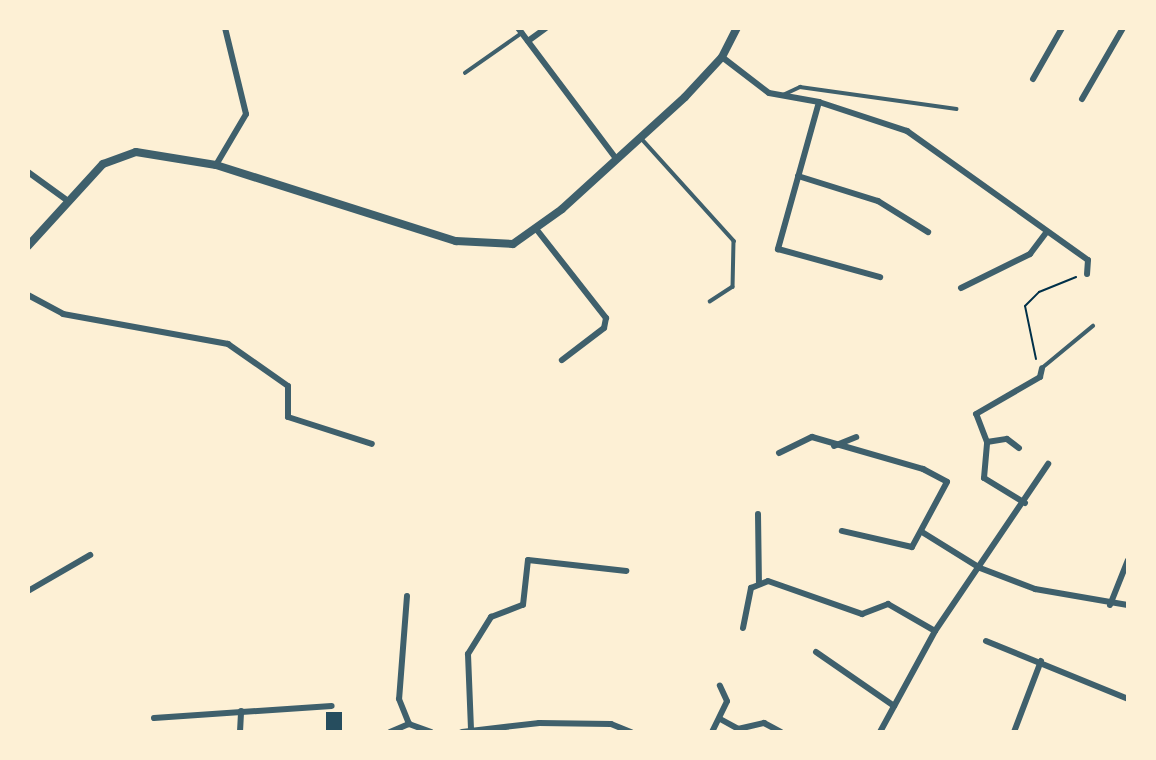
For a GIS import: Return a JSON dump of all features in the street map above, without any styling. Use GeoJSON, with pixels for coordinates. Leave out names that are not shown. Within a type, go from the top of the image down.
{"type":"FeatureCollection","features":[{"type":"Feature","properties":{"kind":"street"},"geometry":{"type":"LineString","coordinates":[[216,165],[247,114],[225,28]]}},
{"type":"Feature","properties":{"kind":"street"},"geometry":{"type":"LineString","coordinates":[[528,41],[546,28]]}},
{"type":"Feature","properties":{"kind":"street"},"geometry":{"type":"LineString","coordinates":[[28,246],[68,201],[120,154],[216,165],[456,241],[502,246],[537,230],[639,136],[723,57],[737,28]]}},
{"type":"Feature","properties":{"kind":"street"},"geometry":{"type":"LineString","coordinates":[[1033,79],[1062,28]]}},
{"type":"Feature","properties":{"kind":"street"},"geometry":{"type":"LineString","coordinates":[[1082,99],[1123,28]]}},
{"type":"Feature","properties":{"kind":"street"},"geometry":{"type":"LineString","coordinates":[[520,31],[615,157]]}},
{"type":"Feature","properties":{"kind":"street"},"geometry":{"type":"LineString","coordinates":[[723,57],[766,91],[819,102],[907,131],[1045,233],[1088,260],[1087,274]]}},
{"type":"Feature","properties":{"kind":"street"},"geometry":{"type":"LineString","coordinates":[[819,102],[778,249],[880,277]]}},
{"type":"Feature","properties":{"kind":"street"},"geometry":{"type":"LineString","coordinates":[[28,172],[68,201]]}},
{"type":"Feature","properties":{"kind":"street"},"geometry":{"type":"LineString","coordinates":[[798,177],[878,201],[928,232]]}},
{"type":"Feature","properties":{"kind":"street"},"geometry":{"type":"LineString","coordinates":[[537,230],[606,318],[604,328],[562,360]]}},
{"type":"Feature","properties":{"kind":"street"},"geometry":{"type":"LineString","coordinates":[[961,288],[1014,265],[1045,233]]}},
{"type":"Feature","properties":{"kind":"street"},"geometry":{"type":"LineString","coordinates":[[28,295],[62,314],[228,344],[288,386],[288,417],[372,444]]}},
{"type":"Feature","properties":{"kind":"street"},"geometry":{"type":"LineString","coordinates":[[1025,503],[984,478],[986,442],[976,412],[1040,377],[1042,368]]}},
{"type":"Feature","properties":{"kind":"street"},"geometry":{"type":"LineString","coordinates":[[779,453],[809,436],[834,446],[926,470],[947,482],[922,532],[908,548],[842,531]]}},
{"type":"Feature","properties":{"kind":"street"},"geometry":{"type":"LineString","coordinates":[[834,446],[856,437]]}},
{"type":"Feature","properties":{"kind":"street"},"geometry":{"type":"LineString","coordinates":[[986,442],[1007,439],[1019,448]]}},
{"type":"Feature","properties":{"kind":"street"},"geometry":{"type":"LineString","coordinates":[[880,732],[935,631],[1025,503],[1048,464]]}},
{"type":"Feature","properties":{"kind":"street"},"geometry":{"type":"LineString","coordinates":[[758,514],[759,582]]}},
{"type":"Feature","properties":{"kind":"street"},"geometry":{"type":"LineString","coordinates":[[922,532],[980,568],[1035,589],[1061,597],[1128,606]]}},
{"type":"Feature","properties":{"kind":"street"},"geometry":{"type":"LineString","coordinates":[[28,591],[90,555]]}},
{"type":"Feature","properties":{"kind":"street"},"geometry":{"type":"LineString","coordinates":[[471,729],[468,654],[491,617],[523,605],[528,560],[626,571]]}},
{"type":"Feature","properties":{"kind":"street"},"geometry":{"type":"LineString","coordinates":[[1110,604],[1128,560]]}},
{"type":"Feature","properties":{"kind":"street"},"geometry":{"type":"LineString","coordinates":[[743,628],[751,587],[759,582],[788,584],[862,614],[888,604],[935,631]]}},
{"type":"Feature","properties":{"kind":"street"},"geometry":{"type":"LineString","coordinates":[[407,596],[399,699],[409,724]]}},
{"type":"Feature","properties":{"kind":"street"},"geometry":{"type":"LineString","coordinates":[[986,641],[1041,661],[1128,699]]}},
{"type":"Feature","properties":{"kind":"street"},"geometry":{"type":"LineString","coordinates":[[816,652],[894,706]]}},
{"type":"Feature","properties":{"kind":"street"},"geometry":{"type":"LineString","coordinates":[[1014,732],[1041,661]]}},
{"type":"Feature","properties":{"kind":"street"},"geometry":{"type":"LineString","coordinates":[[712,732],[723,719],[727,701],[720,686]]}},
{"type":"Feature","properties":{"kind":"street"},"geometry":{"type":"LineString","coordinates":[[154,718],[331,706]]}},
{"type":"Feature","properties":{"kind":"street"},"geometry":{"type":"LineString","coordinates":[[240,711],[240,732]]}},
{"type":"Feature","properties":{"kind":"street"},"geometry":{"type":"LineString","coordinates":[[723,719],[738,729],[764,723],[781,732]]}},
{"type":"Feature","properties":{"kind":"street"},"geometry":{"type":"LineString","coordinates":[[462,732],[471,729],[580,723],[631,732]]}},
{"type":"Feature","properties":{"kind":"street"},"geometry":{"type":"LineString","coordinates":[[580,723],[580,732]]}},
{"type":"Feature","properties":{"kind":"street"},"geometry":{"type":"LineString","coordinates":[[390,732],[409,724],[431,732]]}},
{"type":"Feature","properties":{"kind":"lane"},"geometry":{"type":"LineString","coordinates":[[465,73],[520,31]]}},
{"type":"Feature","properties":{"kind":"lane"},"geometry":{"type":"LineString","coordinates":[[783,95],[800,87],[956,109]]}},
{"type":"Feature","properties":{"kind":"lane"},"geometry":{"type":"LineString","coordinates":[[639,136],[734,241],[733,287],[710,302]]}},
{"type":"Feature","properties":{"kind":"lane"},"geometry":{"type":"LineString","coordinates":[[1042,368],[1093,326]]}},
{"type":"Feature","properties":{"kind":"path"},"geometry":{"type":"LineString","coordinates":[[1042,368],[1029,349],[1025,306],[1054,285],[1087,274]]}},
{"type":"Feature","properties":{"kind":"building"},"geometry":{"type":"Polygon","coordinates":[[[326,712],[342,712],[342,732],[326,732],[326,712]]]}}]}
